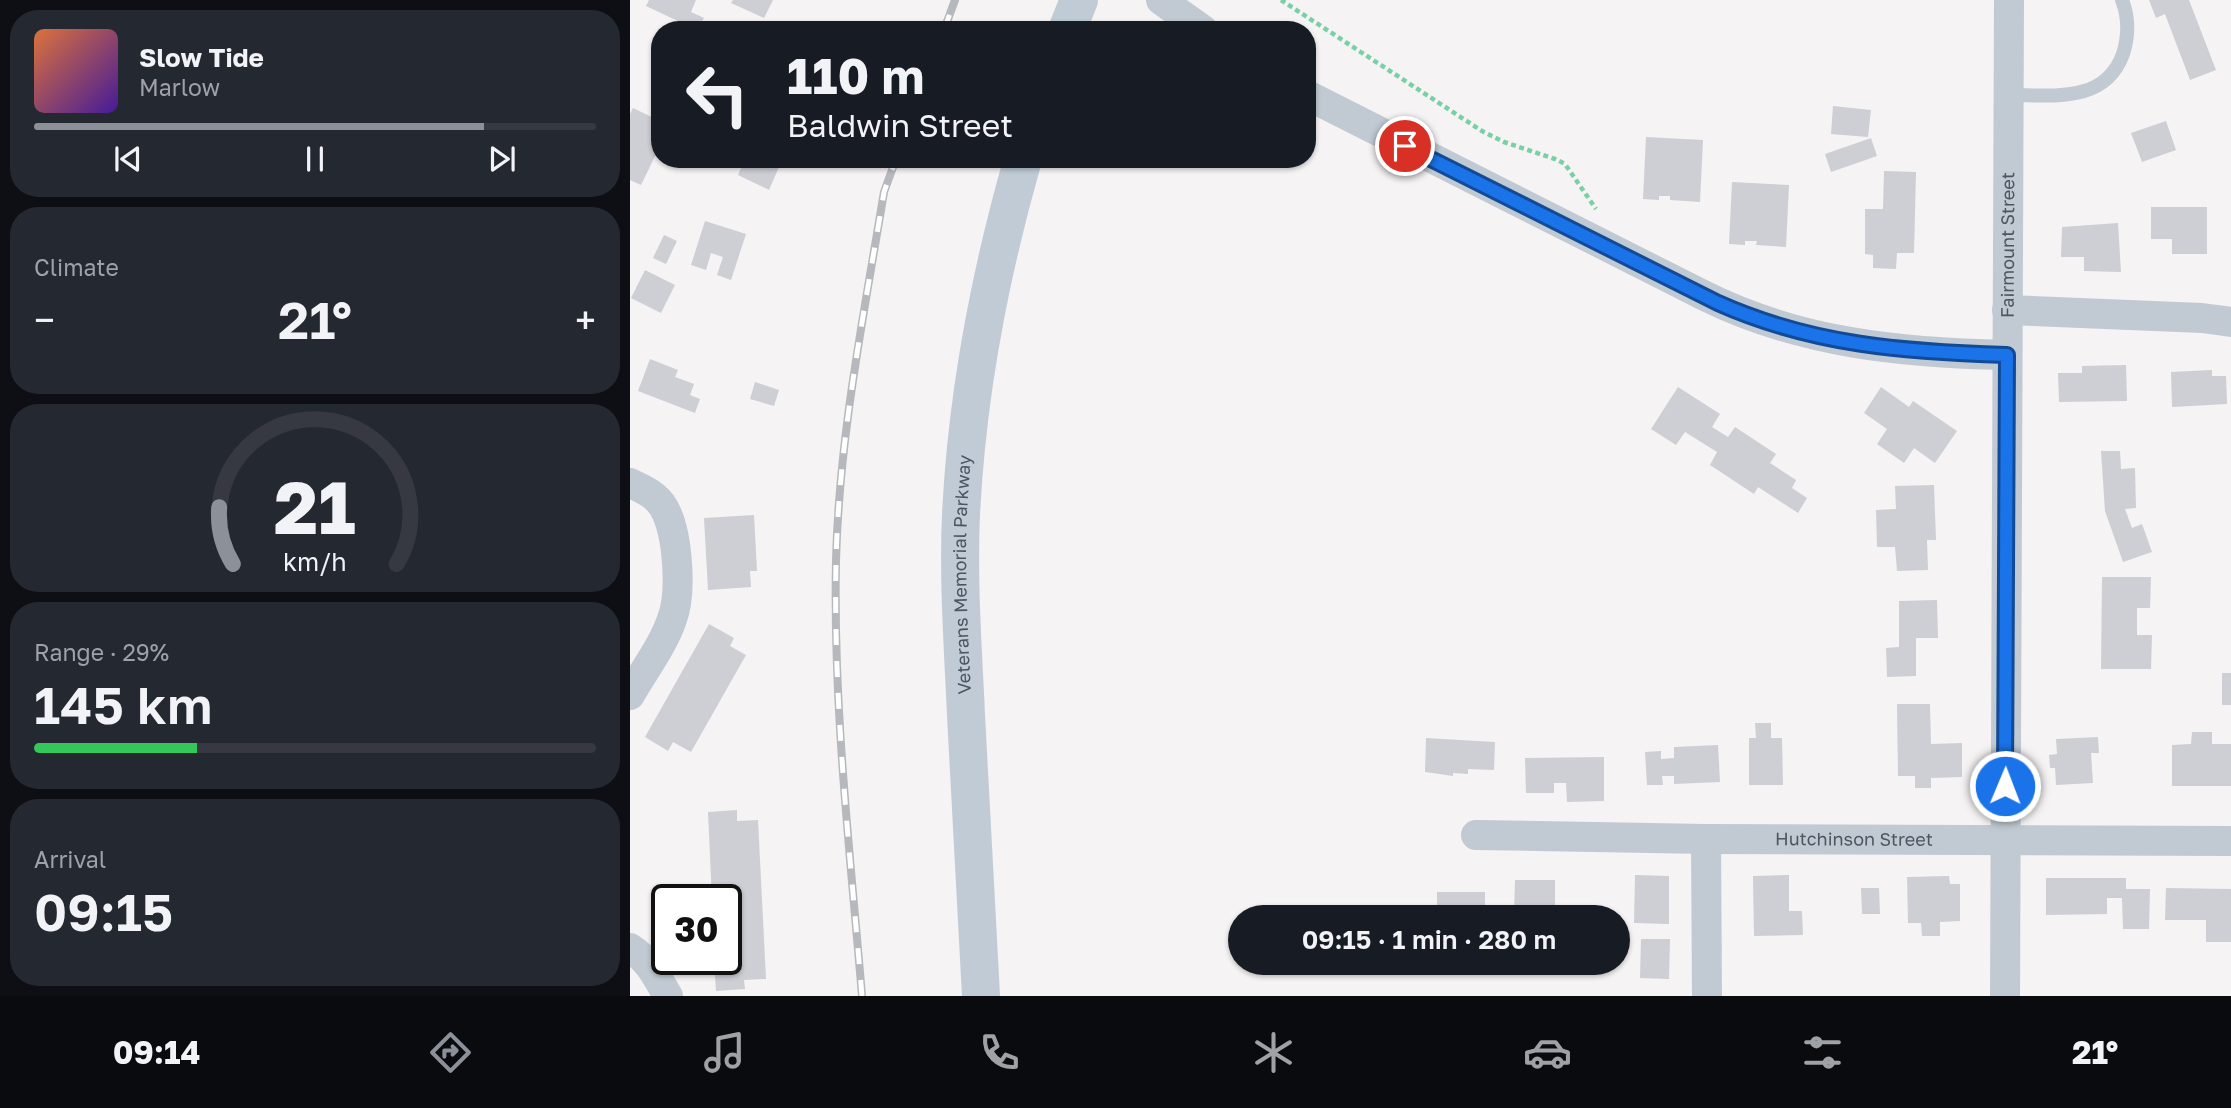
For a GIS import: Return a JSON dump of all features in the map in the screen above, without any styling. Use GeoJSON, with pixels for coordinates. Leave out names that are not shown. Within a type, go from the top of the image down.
{"type":"FeatureCollection","features":[{"type":"Feature","properties":{"kind":"main road"},"geometry":{"type":"LineString","coordinates":[[1071,21],[1079,0]]}},
{"type":"Feature","properties":{"kind":"main road","name":"Veterans Memorial Parkway"},"geometry":{"type":"LineString","coordinates":[[981,996],[962,628],[961,516],[967,440],[977,367],[996,269],[1021,168]]}},
{"type":"Feature","properties":{"kind":"street"},"geometry":{"type":"LineString","coordinates":[[1161,0],[1190,21]]}},
{"type":"Feature","properties":{"kind":"street","name":"Fairmount Street"},"geometry":{"type":"LineString","coordinates":[[2005,996],[2009,0]]}},
{"type":"Feature","properties":{"kind":"street"},"geometry":{"type":"LineString","coordinates":[[1316,101],[1597,243],[1756,319],[1826,338],[1888,349],[1933,354],[2007,355]]}},
{"type":"Feature","properties":{"kind":"street"},"geometry":{"type":"LineString","coordinates":[[2007,310],[2202,318],[2231,322]]}},
{"type":"Feature","properties":{"kind":"street"},"geometry":{"type":"LineString","coordinates":[[630,483],[645,489],[657,499],[668,518],[673,532],[677,590],[673,618],[630,695]]}},
{"type":"Feature","properties":{"kind":"street","name":"Hutchinson Street"},"geometry":{"type":"LineString","coordinates":[[1476,835],[1706,839],[2231,841]]}},
{"type":"Feature","properties":{"kind":"street"},"geometry":{"type":"LineString","coordinates":[[1706,839],[1707,996]]}},
{"type":"Feature","properties":{"kind":"street"},"geometry":{"type":"LineString","coordinates":[[630,948],[652,966],[668,996]]}},
{"type":"Feature","properties":{"kind":"lane"},"geometry":{"type":"LineString","coordinates":[[2009,95],[2074,94],[2095,89],[2109,77],[2121,58],[2127,39],[2128,20],[2122,0]]}},
{"type":"Feature","properties":{"kind":"path"},"geometry":{"type":"LineString","coordinates":[[1281,0],[1313,21]]}},
{"type":"Feature","properties":{"kind":"path"},"geometry":{"type":"LineString","coordinates":[[1316,23],[1482,131],[1565,164],[1603,218]]}},
{"type":"Feature","properties":{"kind":"building"},"geometry":{"type":"Polygon","coordinates":[[[649,0],[696,0],[691,12],[704,18],[702,21],[678,21],[646,6],[649,0]]]}},
{"type":"Feature","properties":{"kind":"building"},"geometry":{"type":"Polygon","coordinates":[[[733,0],[773,0],[764,18],[731,3],[733,0]]]}},
{"type":"Feature","properties":{"kind":"building"},"geometry":{"type":"Polygon","coordinates":[[[2149,0],[2189,0],[2216,70],[2190,80],[2165,14],[2156,18],[2149,0]]]}},
{"type":"Feature","properties":{"kind":"building"},"geometry":{"type":"Polygon","coordinates":[[[1833,106],[1871,110],[1868,137],[1831,134],[1833,106]]]}},
{"type":"Feature","properties":{"kind":"building"},"geometry":{"type":"Polygon","coordinates":[[[633,108],[651,117],[651,164],[641,185],[630,180],[630,114],[633,108]]]}},
{"type":"Feature","properties":{"kind":"building"},"geometry":{"type":"Polygon","coordinates":[[[2166,121],[2176,150],[2142,162],[2131,133],[2166,121]]]}},
{"type":"Feature","properties":{"kind":"building"},"geometry":{"type":"Polygon","coordinates":[[[1646,137],[1703,140],[1700,202],[1670,200],[1670,196],[1659,196],[1659,200],[1643,199],[1646,137]]]}},
{"type":"Feature","properties":{"kind":"building"},"geometry":{"type":"Polygon","coordinates":[[[1871,138],[1877,156],[1831,172],[1825,154],[1871,138]]]}},
{"type":"Feature","properties":{"kind":"building"},"geometry":{"type":"Polygon","coordinates":[[[741,168],[779,168],[769,190],[738,175],[741,168]]]}},
{"type":"Feature","properties":{"kind":"building"},"geometry":{"type":"Polygon","coordinates":[[[1884,171],[1916,172],[1914,253],[1897,253],[1896,269],[1873,268],[1873,255],[1865,254],[1865,209],[1883,209],[1884,171]]]}},
{"type":"Feature","properties":{"kind":"building"},"geometry":{"type":"Polygon","coordinates":[[[1732,182],[1789,185],[1786,247],[1756,245],[1757,241],[1745,241],[1745,245],[1729,244],[1732,182]]]}},
{"type":"Feature","properties":{"kind":"building"},"geometry":{"type":"Polygon","coordinates":[[[2151,207],[2207,207],[2207,254],[2172,254],[2172,239],[2151,239],[2151,207]]]}},
{"type":"Feature","properties":{"kind":"building"},"geometry":{"type":"Polygon","coordinates":[[[705,221],[746,234],[731,280],[717,275],[723,257],[711,253],[706,270],[691,265],[705,221]]]}},
{"type":"Feature","properties":{"kind":"building"},"geometry":{"type":"Polygon","coordinates":[[[2118,223],[2121,272],[2084,271],[2084,257],[2061,257],[2062,227],[2118,223]]]}},
{"type":"Feature","properties":{"kind":"building"},"geometry":{"type":"Polygon","coordinates":[[[664,235],[677,241],[666,264],[653,258],[664,235]]]}},
{"type":"Feature","properties":{"kind":"building"},"geometry":{"type":"Polygon","coordinates":[[[645,270],[675,285],[661,313],[631,298],[645,270]]]}},
{"type":"Feature","properties":{"kind":"building"},"geometry":{"type":"Polygon","coordinates":[[[650,359],[678,370],[675,377],[694,384],[690,395],[700,399],[695,413],[638,391],[650,359]]]}},
{"type":"Feature","properties":{"kind":"building"},"geometry":{"type":"Polygon","coordinates":[[[2126,365],[2127,401],[2059,402],[2058,373],[2082,373],[2082,366],[2126,365]]]}},
{"type":"Feature","properties":{"kind":"building"},"geometry":{"type":"Polygon","coordinates":[[[2212,370],[2212,376],[2226,376],[2227,404],[2172,407],[2171,372],[2212,370]]]}},
{"type":"Feature","properties":{"kind":"building"},"geometry":{"type":"Polygon","coordinates":[[[755,382],[779,390],[774,406],[750,399],[755,382]]]}},
{"type":"Feature","properties":{"kind":"building"},"geometry":{"type":"Polygon","coordinates":[[[1678,387],[1720,414],[1712,427],[1728,437],[1735,427],[1776,454],[1770,463],[1796,480],[1792,488],[1807,498],[1798,513],[1758,487],[1754,494],[1710,465],[1717,452],[1685,432],[1676,445],[1651,429],[1678,387]]]}},
{"type":"Feature","properties":{"kind":"building"},"geometry":{"type":"Polygon","coordinates":[[[1881,387],[1909,407],[1913,401],[1957,431],[1935,463],[1914,448],[1904,463],[1877,444],[1887,429],[1864,413],[1881,387]]]}},
{"type":"Feature","properties":{"kind":"building"},"geometry":{"type":"Polygon","coordinates":[[[2101,451],[2120,451],[2121,469],[2135,468],[2136,508],[2125,509],[2132,528],[2142,524],[2152,552],[2123,562],[2105,511],[2101,451]]]}},
{"type":"Feature","properties":{"kind":"building"},"geometry":{"type":"Polygon","coordinates":[[[1934,485],[1936,540],[1927,540],[1928,570],[1897,571],[1895,547],[1877,547],[1876,510],[1896,509],[1895,486],[1934,485]]]}},
{"type":"Feature","properties":{"kind":"building"},"geometry":{"type":"Polygon","coordinates":[[[754,515],[757,571],[750,571],[751,587],[708,590],[704,518],[754,515]]]}},
{"type":"Feature","properties":{"kind":"building"},"geometry":{"type":"Polygon","coordinates":[[[2102,577],[2151,577],[2150,608],[2137,608],[2137,635],[2152,635],[2151,669],[2101,669],[2102,577]]]}},
{"type":"Feature","properties":{"kind":"building"},"geometry":{"type":"Polygon","coordinates":[[[1937,600],[1938,638],[1916,638],[1916,676],[1887,677],[1886,648],[1899,647],[1899,601],[1937,600]]]}},
{"type":"Feature","properties":{"kind":"building"},"geometry":{"type":"Polygon","coordinates":[[[709,624],[734,638],[730,646],[746,655],[691,752],[673,742],[668,751],[645,737],[709,624]]]}},
{"type":"Feature","properties":{"kind":"building"},"geometry":{"type":"Polygon","coordinates":[[[2222,673],[2231,673],[2231,705],[2222,705],[2222,673]]]}},
{"type":"Feature","properties":{"kind":"building"},"geometry":{"type":"Polygon","coordinates":[[[1897,704],[1930,704],[1931,744],[1962,743],[1962,777],[1931,778],[1931,788],[1915,788],[1915,776],[1898,776],[1897,704]]]}},
{"type":"Feature","properties":{"kind":"building"},"geometry":{"type":"Polygon","coordinates":[[[1755,723],[1771,723],[1771,738],[1782,738],[1783,785],[1749,785],[1749,738],[1756,738],[1755,723]]]}},
{"type":"Feature","properties":{"kind":"building"},"geometry":{"type":"Polygon","coordinates":[[[2192,732],[2212,732],[2212,744],[2231,744],[2231,786],[2172,786],[2172,745],[2191,744],[2192,732]]]}},
{"type":"Feature","properties":{"kind":"building"},"geometry":{"type":"Polygon","coordinates":[[[2098,737],[2099,753],[2091,753],[2093,783],[2056,785],[2055,768],[2050,768],[2049,755],[2057,754],[2056,739],[2098,737]]]}},
{"type":"Feature","properties":{"kind":"building"},"geometry":{"type":"Polygon","coordinates":[[[1426,738],[1495,742],[1494,770],[1468,769],[1468,774],[1453,773],[1453,776],[1425,772],[1426,738]]]}},
{"type":"Feature","properties":{"kind":"building"},"geometry":{"type":"Polygon","coordinates":[[[1718,745],[1720,782],[1674,784],[1674,776],[1662,776],[1663,785],[1647,785],[1645,752],[1661,751],[1661,759],[1674,758],[1674,747],[1718,745]]]}},
{"type":"Feature","properties":{"kind":"building"},"geometry":{"type":"Polygon","coordinates":[[[1604,757],[1604,801],[1567,802],[1566,783],[1554,783],[1554,793],[1526,793],[1525,758],[1604,757]]]}},
{"type":"Feature","properties":{"kind":"building"},"geometry":{"type":"Polygon","coordinates":[[[737,810],[737,821],[758,820],[766,979],[744,980],[745,989],[716,991],[715,975],[742,975],[742,884],[711,884],[708,812],[737,810]]]}},
{"type":"Feature","properties":{"kind":"building"},"geometry":{"type":"Polygon","coordinates":[[[1635,875],[1669,876],[1669,924],[1634,923],[1635,875]]]}},
{"type":"Feature","properties":{"kind":"building"},"geometry":{"type":"Polygon","coordinates":[[[1789,875],[1789,911],[1802,911],[1803,935],[1754,936],[1753,876],[1789,875]]]}},
{"type":"Feature","properties":{"kind":"building"},"geometry":{"type":"Polygon","coordinates":[[[1949,876],[1950,884],[1960,884],[1960,921],[1940,922],[1940,936],[1922,936],[1921,923],[1908,923],[1907,877],[1949,876]]]}},
{"type":"Feature","properties":{"kind":"building"},"geometry":{"type":"Polygon","coordinates":[[[2046,878],[2126,878],[2126,889],[2150,889],[2149,929],[2123,929],[2122,898],[2107,898],[2107,914],[2046,915],[2046,878]]]}},
{"type":"Feature","properties":{"kind":"building"},"geometry":{"type":"Polygon","coordinates":[[[1515,880],[1555,880],[1555,905],[1514,905],[1515,880]]]}},
{"type":"Feature","properties":{"kind":"building"},"geometry":{"type":"Polygon","coordinates":[[[1861,888],[1879,888],[1880,914],[1862,914],[1861,888]]]}},
{"type":"Feature","properties":{"kind":"building"},"geometry":{"type":"Polygon","coordinates":[[[2166,888],[2231,889],[2231,942],[2206,942],[2206,920],[2165,920],[2166,888]]]}},
{"type":"Feature","properties":{"kind":"building"},"geometry":{"type":"Polygon","coordinates":[[[1437,892],[1485,892],[1485,905],[1437,905],[1437,892]]]}},
{"type":"Feature","properties":{"kind":"building"},"geometry":{"type":"Polygon","coordinates":[[[1641,939],[1670,939],[1669,979],[1640,978],[1641,939]]]}},
{"type":"Feature","properties":{"kind":"railway"},"geometry":{"type":"LineString","coordinates":[[947,21],[955,0]]}},
{"type":"Feature","properties":{"kind":"railway"},"geometry":{"type":"LineString","coordinates":[[862,996],[840,725],[836,561],[847,422],[884,192],[893,168]]}},
{"type":"Feature","properties":{"kind":"route"},"geometry":{"type":"LineString","coordinates":[[1405,146],[1718,303],[1771,324],[1835,340],[1888,349],[1933,354],[2007,355],[2005,786]]}}]}
